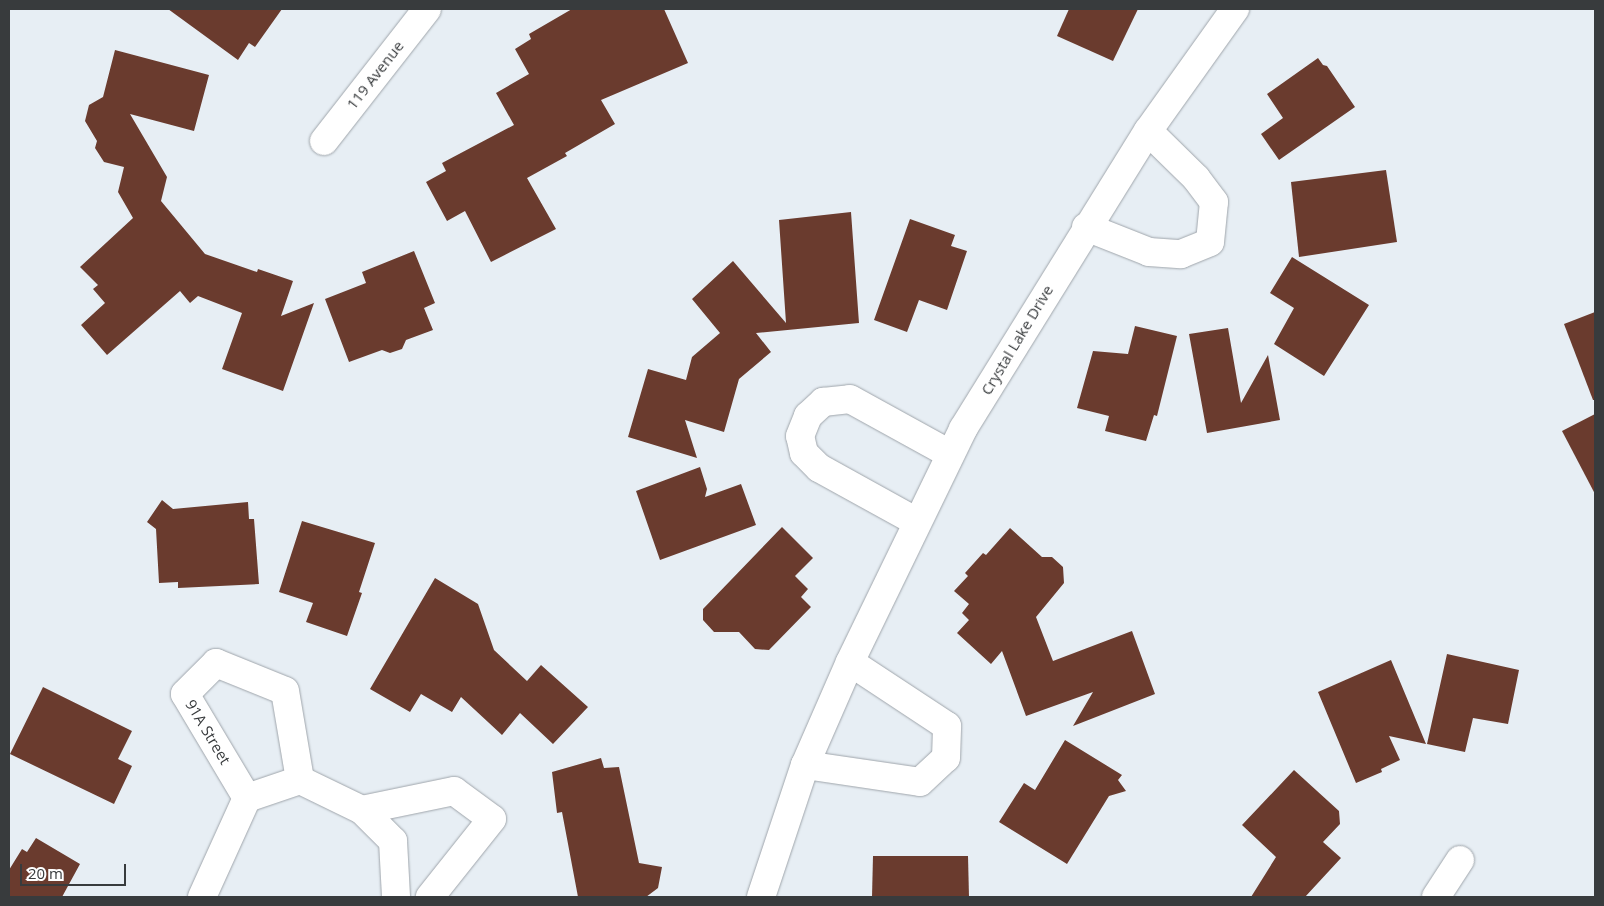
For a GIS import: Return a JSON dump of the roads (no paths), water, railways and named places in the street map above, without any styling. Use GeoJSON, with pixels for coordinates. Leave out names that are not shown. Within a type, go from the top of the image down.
{"type":"FeatureCollection","features":[{"type":"Feature","properties":{"kind":"street","name":"119 Avenue"},"geometry":{"type":"LineString","coordinates":[[324,141],[427,9]]}},
{"type":"Feature","properties":{"kind":"street","name":"Crystal Lake Drive"},"geometry":{"type":"LineString","coordinates":[[761,897],[805,765],[850,662],[950,454],[1086,227],[1148,131],[1235,9]]}},
{"type":"Feature","properties":{"kind":"street"},"geometry":{"type":"LineString","coordinates":[[1086,227],[1149,252],[1181,254],[1210,242],[1214,202],[1196,178],[1148,131]]}},
{"type":"Feature","properties":{"kind":"street"},"geometry":{"type":"LineString","coordinates":[[918,522],[819,468],[804,453],[800,436],[808,416],[823,402],[850,399],[950,454]]}},
{"type":"Feature","properties":{"kind":"street"},"geometry":{"type":"LineString","coordinates":[[805,765],[920,782],[946,758],[947,726],[850,662]]}},
{"type":"Feature","properties":{"kind":"street","name":"91A Street"},"geometry":{"type":"LineString","coordinates":[[247,798],[185,694],[216,663],[285,691],[300,780]]}},
{"type":"Feature","properties":{"kind":"street"},"geometry":{"type":"LineString","coordinates":[[202,897],[247,798],[300,780],[362,810],[393,841],[396,897]]}},
{"type":"Feature","properties":{"kind":"street"},"geometry":{"type":"LineString","coordinates":[[362,810],[454,791],[492,819],[430,897]]}},
{"type":"Feature","properties":{"kind":"street"},"geometry":{"type":"LineString","coordinates":[[1436,897],[1460,860]]}}]}
